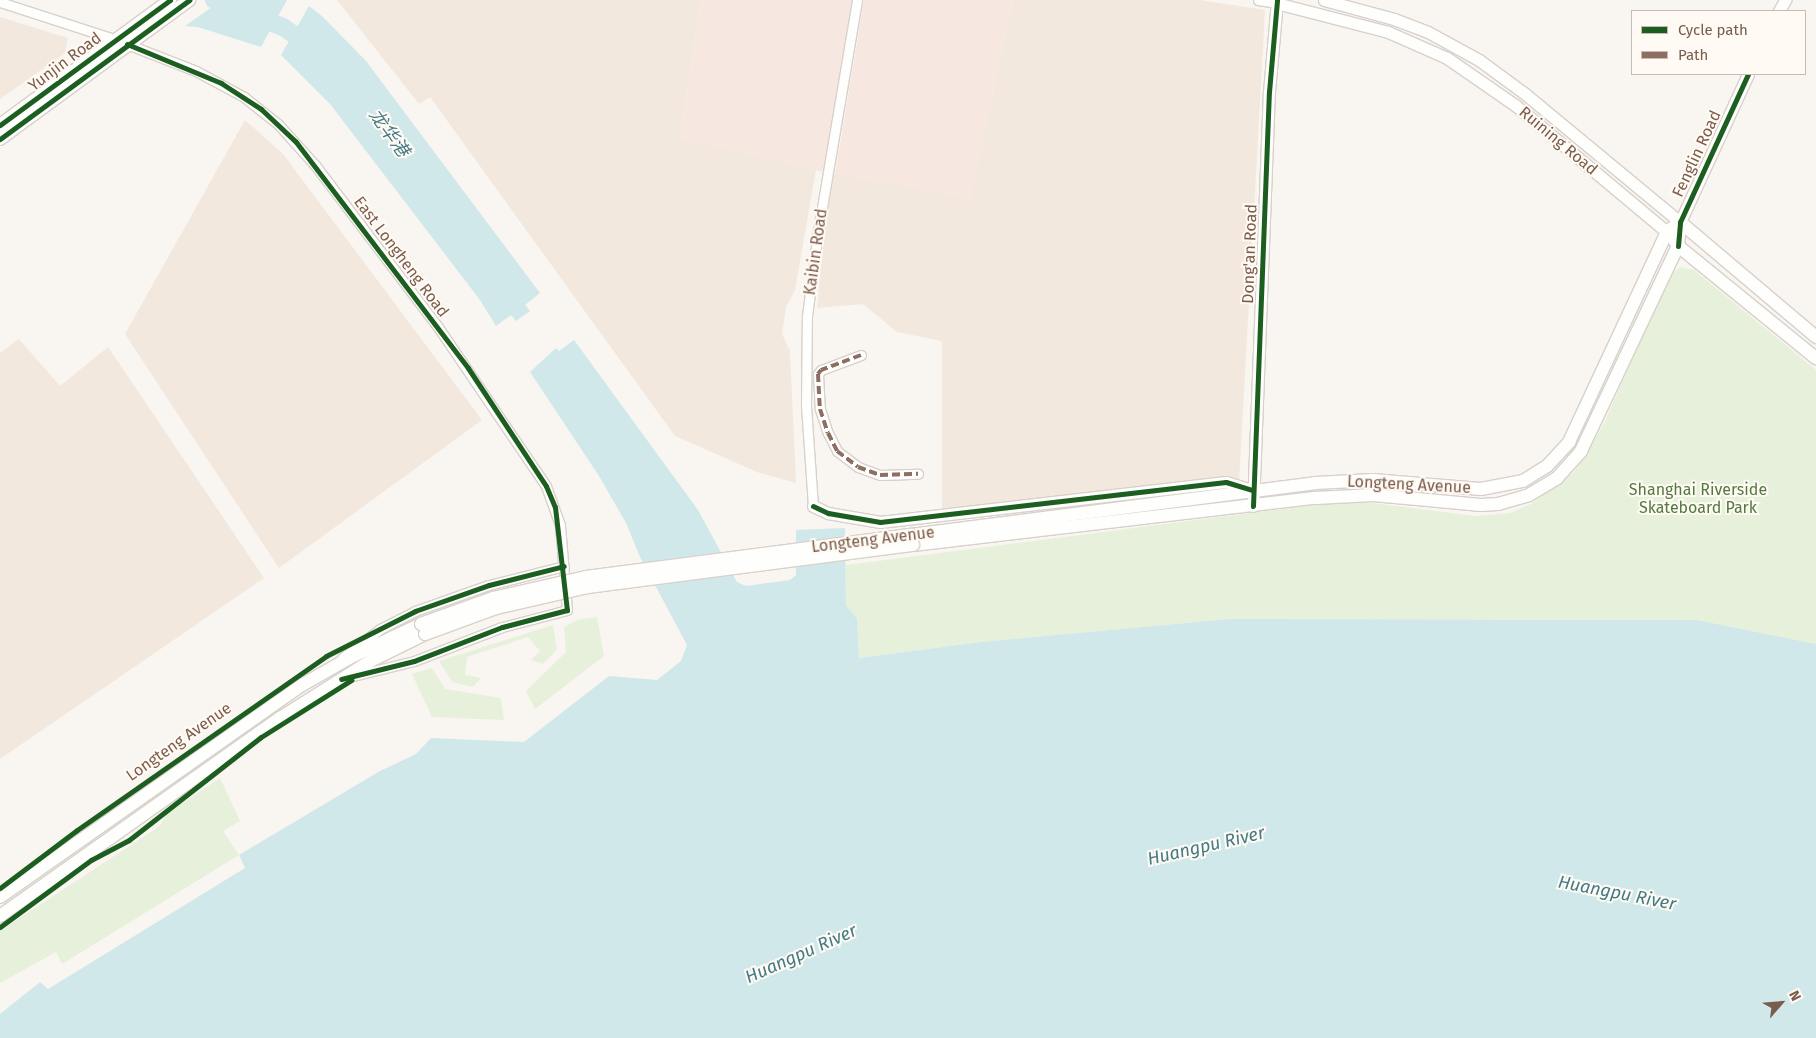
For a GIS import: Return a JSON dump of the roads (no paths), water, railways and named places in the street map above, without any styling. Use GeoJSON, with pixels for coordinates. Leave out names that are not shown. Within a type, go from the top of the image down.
{"type":"FeatureCollection","features":[{"type":"Feature","properties":{"kind":"main road","name":"Yunjin Road"},"geometry":{"type":"LineString","coordinates":[[0,125],[114,39],[170,0]]}},
{"type":"Feature","properties":{"kind":"main road","name":"Yunjin Road"},"geometry":{"type":"LineString","coordinates":[[0,139],[189,0]]}},
{"type":"Feature","properties":{"kind":"main road","name":"Longteng Avenue"},"geometry":{"type":"LineString","coordinates":[[1070,520],[1252,490],[1373,480],[1488,489],[1510,485],[1535,474],[1558,456],[1577,428],[1667,232],[1680,222]]}},
{"type":"Feature","properties":{"kind":"main road","name":"Ruining Road"},"geometry":{"type":"LineString","coordinates":[[1680,222],[1816,337]]}},
{"type":"Feature","properties":{"kind":"main road","name":"Longteng Avenue"},"geometry":{"type":"LineString","coordinates":[[0,897],[271,705],[334,666],[493,598],[594,575],[1070,520],[1373,495],[1498,504],[1543,488],[1570,466],[1586,443],[1678,246]]}},
{"type":"Feature","properties":{"kind":"main road","name":"Ruining Road"},"geometry":{"type":"LineString","coordinates":[[1678,246],[1816,358]]}},
{"type":"Feature","properties":{"kind":"main road","name":"Longteng Avenue"},"geometry":{"type":"LineString","coordinates":[[0,916],[280,718],[423,629]]}},
{"type":"Feature","properties":{"kind":"street","name":"Kaibin Road"},"geometry":{"type":"LineString","coordinates":[[813,506],[806,406],[807,316],[818,231],[857,0]]}},
{"type":"Feature","properties":{"kind":"street","name":"Ruining Road"},"geometry":{"type":"LineString","coordinates":[[1258,0],[1276,1],[1388,32],[1447,58],[1508,99],[1667,232],[1678,246]]}},
{"type":"Feature","properties":{"kind":"street","name":"Ruining Road"},"geometry":{"type":"LineString","coordinates":[[1324,0],[1394,19],[1428,32],[1479,60],[1524,93],[1680,222]]}},
{"type":"Feature","properties":{"kind":"street","name":"Dong'an Road"},"geometry":{"type":"LineString","coordinates":[[1253,506],[1252,490],[1269,92],[1276,1]]}},
{"type":"Feature","properties":{"kind":"street","name":"East Longheng Road"},"geometry":{"type":"LineString","coordinates":[[0,2],[127,44],[221,83],[261,110],[296,142],[438,327],[546,486],[558,516],[567,610],[502,627],[414,661],[341,679]]}},
{"type":"Feature","properties":{"kind":"street","name":"Fenglin Road"},"geometry":{"type":"LineString","coordinates":[[1678,246],[1680,222],[1748,75]]}},
{"type":"Feature","properties":{"kind":"street"},"geometry":{"type":"LineString","coordinates":[[861,355],[821,370],[818,374],[820,410],[828,433],[837,451],[858,466],[880,475],[918,474]]}},
{"type":"Feature","properties":{"kind":"street"},"geometry":{"type":"LineString","coordinates":[[813,506],[828,513],[880,522],[1226,482],[1252,490]]}},
{"type":"Feature","properties":{"kind":"street"},"geometry":{"type":"LineString","coordinates":[[334,666],[368,637],[415,611],[489,585],[564,566]]}},
{"type":"Feature","properties":{"kind":"water"},"geometry":{"type":"Polygon","coordinates":[[[222,0],[287,0],[261,47],[198,27],[185,26],[222,0]]]}},
{"type":"Feature","properties":{"kind":"water"},"geometry":{"type":"Polygon","coordinates":[[[309,6],[323,17],[366,61],[540,293],[525,305],[530,311],[516,321],[511,315],[496,326],[480,300],[330,104],[281,55],[309,6]]]}},
{"type":"Feature","properties":{"kind":"water","name":"Huangpu River"},"geometry":{"type":"Polygon","coordinates":[[[574,340],[698,510],[737,582],[746,586],[790,580],[796,575],[796,530],[845,528],[846,605],[857,619],[859,658],[981,642],[1229,619],[1697,620],[1816,644],[1816,1038],[0,1038],[0,1014],[40,982],[48,989],[245,868],[239,855],[380,771],[416,754],[431,738],[524,742],[609,676],[657,680],[681,661],[687,645],[640,557],[626,523],[599,476],[530,372],[556,348],[559,351],[574,340]]]}},
{"type":"Feature","properties":{"kind":"waterway","name":"龙华港"},"geometry":{"type":"LineString","coordinates":[[214,0],[283,27],[312,47]]}},
{"type":"Feature","properties":{"kind":"park label","name":"Shanghai Riverside Skateboard Park"},"geometry":{"type":"Point","coordinates":[1698,499]}}]}
